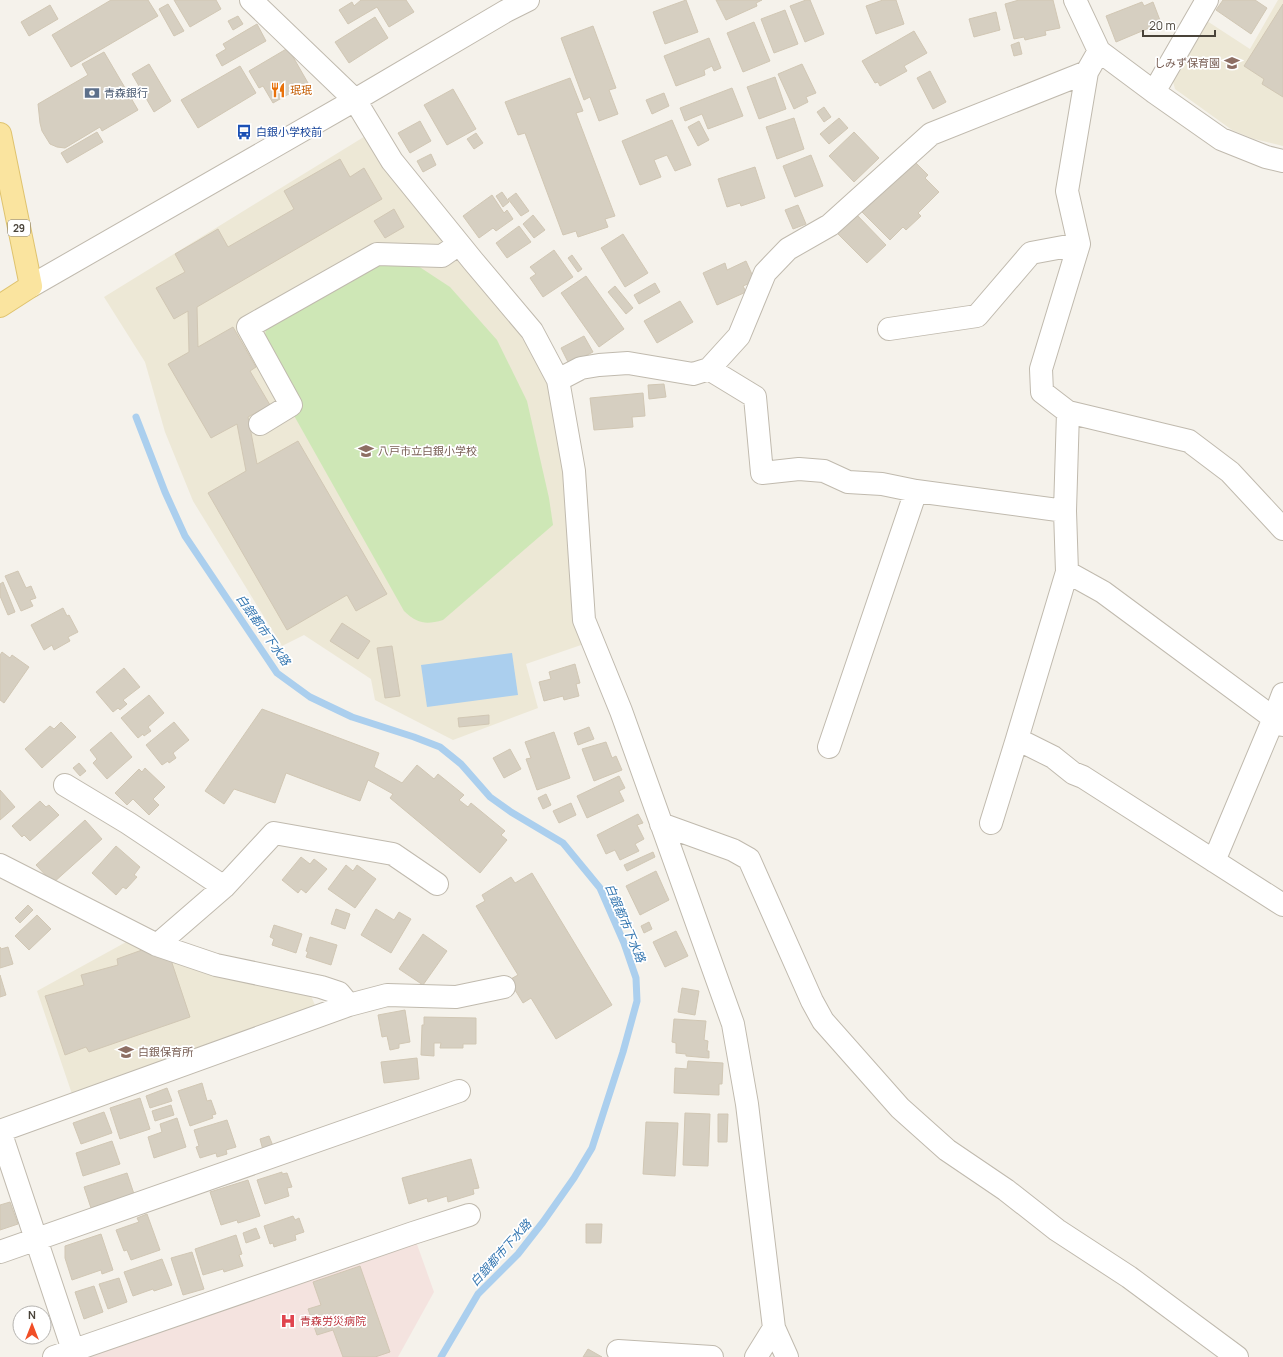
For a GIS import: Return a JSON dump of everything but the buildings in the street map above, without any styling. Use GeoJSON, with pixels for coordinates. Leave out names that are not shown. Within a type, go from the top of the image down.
{"type":"FeatureCollection","features":[{"type":"Feature","properties":{"kind":"main road","name":"29"},"geometry":{"type":"LineString","coordinates":[[0,134],[31,286]]}},
{"type":"Feature","properties":{"kind":"main road"},"geometry":{"type":"LineString","coordinates":[[0,306],[31,286]]}},
{"type":"Feature","properties":{"kind":"street"},"geometry":{"type":"LineString","coordinates":[[251,0],[355,100],[392,161],[532,331],[558,380],[574,471],[584,620],[621,711],[733,1024],[747,1104],[774,1328],[787,1357]]}},
{"type":"Feature","properties":{"kind":"street"},"geometry":{"type":"LineString","coordinates":[[31,286],[355,100],[506,11],[528,0]]}},
{"type":"Feature","properties":{"kind":"street"},"geometry":{"type":"LineString","coordinates":[[1075,0],[1099,51],[1221,139],[1266,158],[1283,161]]}},
{"type":"Feature","properties":{"kind":"street"},"geometry":{"type":"LineString","coordinates":[[1154,92],[1207,0]]}},
{"type":"Feature","properties":{"kind":"street"},"geometry":{"type":"LineString","coordinates":[[1099,51],[1087,72],[1067,191],[1079,244],[1041,368],[1042,392],[1068,412],[1189,441],[1230,472],[1283,529]]}},
{"type":"Feature","properties":{"kind":"street"},"geometry":{"type":"LineString","coordinates":[[558,380],[581,368],[599,364],[628,363],[693,374],[709,368],[739,336],[765,273],[788,249],[830,225],[931,134],[1087,72]]}},
{"type":"Feature","properties":{"kind":"street"},"geometry":{"type":"LineString","coordinates":[[260,424],[291,405],[248,327],[377,254],[442,256],[459,244]]}},
{"type":"Feature","properties":{"kind":"street"},"geometry":{"type":"LineString","coordinates":[[889,329],[977,316],[1031,253],[1079,244]]}},
{"type":"Feature","properties":{"kind":"street"},"geometry":{"type":"LineString","coordinates":[[709,368],[756,397],[762,473],[799,469],[824,471],[848,482],[882,484],[916,491],[1064,511]]}},
{"type":"Feature","properties":{"kind":"street"},"geometry":{"type":"LineString","coordinates":[[991,823],[1067,572],[1064,511],[1068,412]]}},
{"type":"Feature","properties":{"kind":"street"},"geometry":{"type":"LineString","coordinates":[[829,747],[916,491]]}},
{"type":"Feature","properties":{"kind":"street"},"geometry":{"type":"LineString","coordinates":[[1067,572],[1103,592],[1279,722]]}},
{"type":"Feature","properties":{"kind":"street"},"geometry":{"type":"LineString","coordinates":[[1214,861],[1279,722],[1283,694]]}},
{"type":"Feature","properties":{"kind":"street"},"geometry":{"type":"LineString","coordinates":[[1017,739],[1053,757],[1073,773],[1082,777],[1283,905]]}},
{"type":"Feature","properties":{"kind":"street"},"geometry":{"type":"LineString","coordinates":[[66,785],[128,823],[224,887]]}},
{"type":"Feature","properties":{"kind":"street"},"geometry":{"type":"LineString","coordinates":[[661,824],[733,850],[749,859],[809,994],[823,1021],[900,1108],[947,1150],[1006,1190],[1057,1230],[1129,1277],[1237,1357]]}},
{"type":"Feature","properties":{"kind":"street"},"geometry":{"type":"LineString","coordinates":[[157,944],[224,887],[274,833],[393,854],[437,884]]}},
{"type":"Feature","properties":{"kind":"street"},"geometry":{"type":"LineString","coordinates":[[0,865],[157,944],[216,964],[321,986],[339,993],[349,1005]]}},
{"type":"Feature","properties":{"kind":"street"},"geometry":{"type":"LineString","coordinates":[[469,1215],[64,1354],[36,1239],[0,1131],[349,1005],[387,995],[456,997],[504,987]]}},
{"type":"Feature","properties":{"kind":"street"},"geometry":{"type":"LineString","coordinates":[[0,1252],[459,1091]]}},
{"type":"Feature","properties":{"kind":"street"},"geometry":{"type":"LineString","coordinates":[[756,1357],[774,1328]]}},
{"type":"Feature","properties":{"kind":"street"},"geometry":{"type":"LineString","coordinates":[[618,1351],[712,1357]]}},
{"type":"Feature","properties":{"kind":"shaded area","name":"しみず保育園"},"geometry":{"type":"Polygon","coordinates":[[[1278,0],[1283,0],[1283,146],[1254,139],[1232,130],[1175,89],[1172,78],[1207,21],[1250,49],[1278,0]]]}},
{"type":"Feature","properties":{"kind":"shaded area","name":"八戸市立白銀小学校"},"geometry":{"type":"Polygon","coordinates":[[[367,135],[495,298],[523,339],[544,374],[551,395],[563,470],[584,644],[526,664],[538,708],[453,740],[375,700],[371,679],[304,635],[282,646],[193,501],[165,432],[145,362],[104,297],[367,135]]]}},
{"type":"Feature","properties":{"kind":"shaded area","name":"白銀保育所"},"geometry":{"type":"Polygon","coordinates":[[[128,941],[309,991],[317,1010],[72,1094],[37,991],[128,941]]]}},
{"type":"Feature","properties":{"kind":"shaded area","name":"青森労災病院"},"geometry":{"type":"Polygon","coordinates":[[[413,1233],[434,1292],[398,1357],[54,1357],[413,1233]]]}},
{"type":"Feature","properties":{"kind":"green space"},"geometry":{"type":"Polygon","coordinates":[[[381,261],[412,262],[450,287],[497,340],[527,401],[549,498],[553,525],[443,620],[432,623],[418,621],[404,611],[292,412],[264,341],[266,329],[381,261]]]}},
{"type":"Feature","properties":{"kind":"water"},"geometry":{"type":"Polygon","coordinates":[[[512,653],[518,695],[427,707],[421,665],[512,653]]]}},
{"type":"Feature","properties":{"kind":"waterway","name":"白銀都市下水路"},"geometry":{"type":"LineString","coordinates":[[136,417],[165,492],[185,536],[277,673],[310,697],[352,717],[440,747],[461,764],[490,797],[511,812],[563,843],[600,888],[624,943],[636,978],[637,1001],[623,1052],[592,1148],[574,1178],[543,1222],[518,1254],[478,1294],[441,1357]]}},
{"type":"Feature","properties":{"kind":"place","name":"しみず保育園"},"geometry":{"type":"Point","coordinates":[1232,63]}},
{"type":"Feature","properties":{"kind":"place","name":"珉珉"},"geometry":{"type":"Point","coordinates":[278,90]}},
{"type":"Feature","properties":{"kind":"place","name":"青森銀行"},"geometry":{"type":"Point","coordinates":[92,93]}},
{"type":"Feature","properties":{"kind":"place","name":"白銀小学校前"},"geometry":{"type":"Point","coordinates":[244,132]}},
{"type":"Feature","properties":{"kind":"place","name":"八戸市立白銀小学校"},"geometry":{"type":"Point","coordinates":[366,451]}},
{"type":"Feature","properties":{"kind":"place","name":"白銀保育所"},"geometry":{"type":"Point","coordinates":[126,1052]}},
{"type":"Feature","properties":{"kind":"place","name":"青森労災病院"},"geometry":{"type":"Point","coordinates":[288,1321]}}]}
